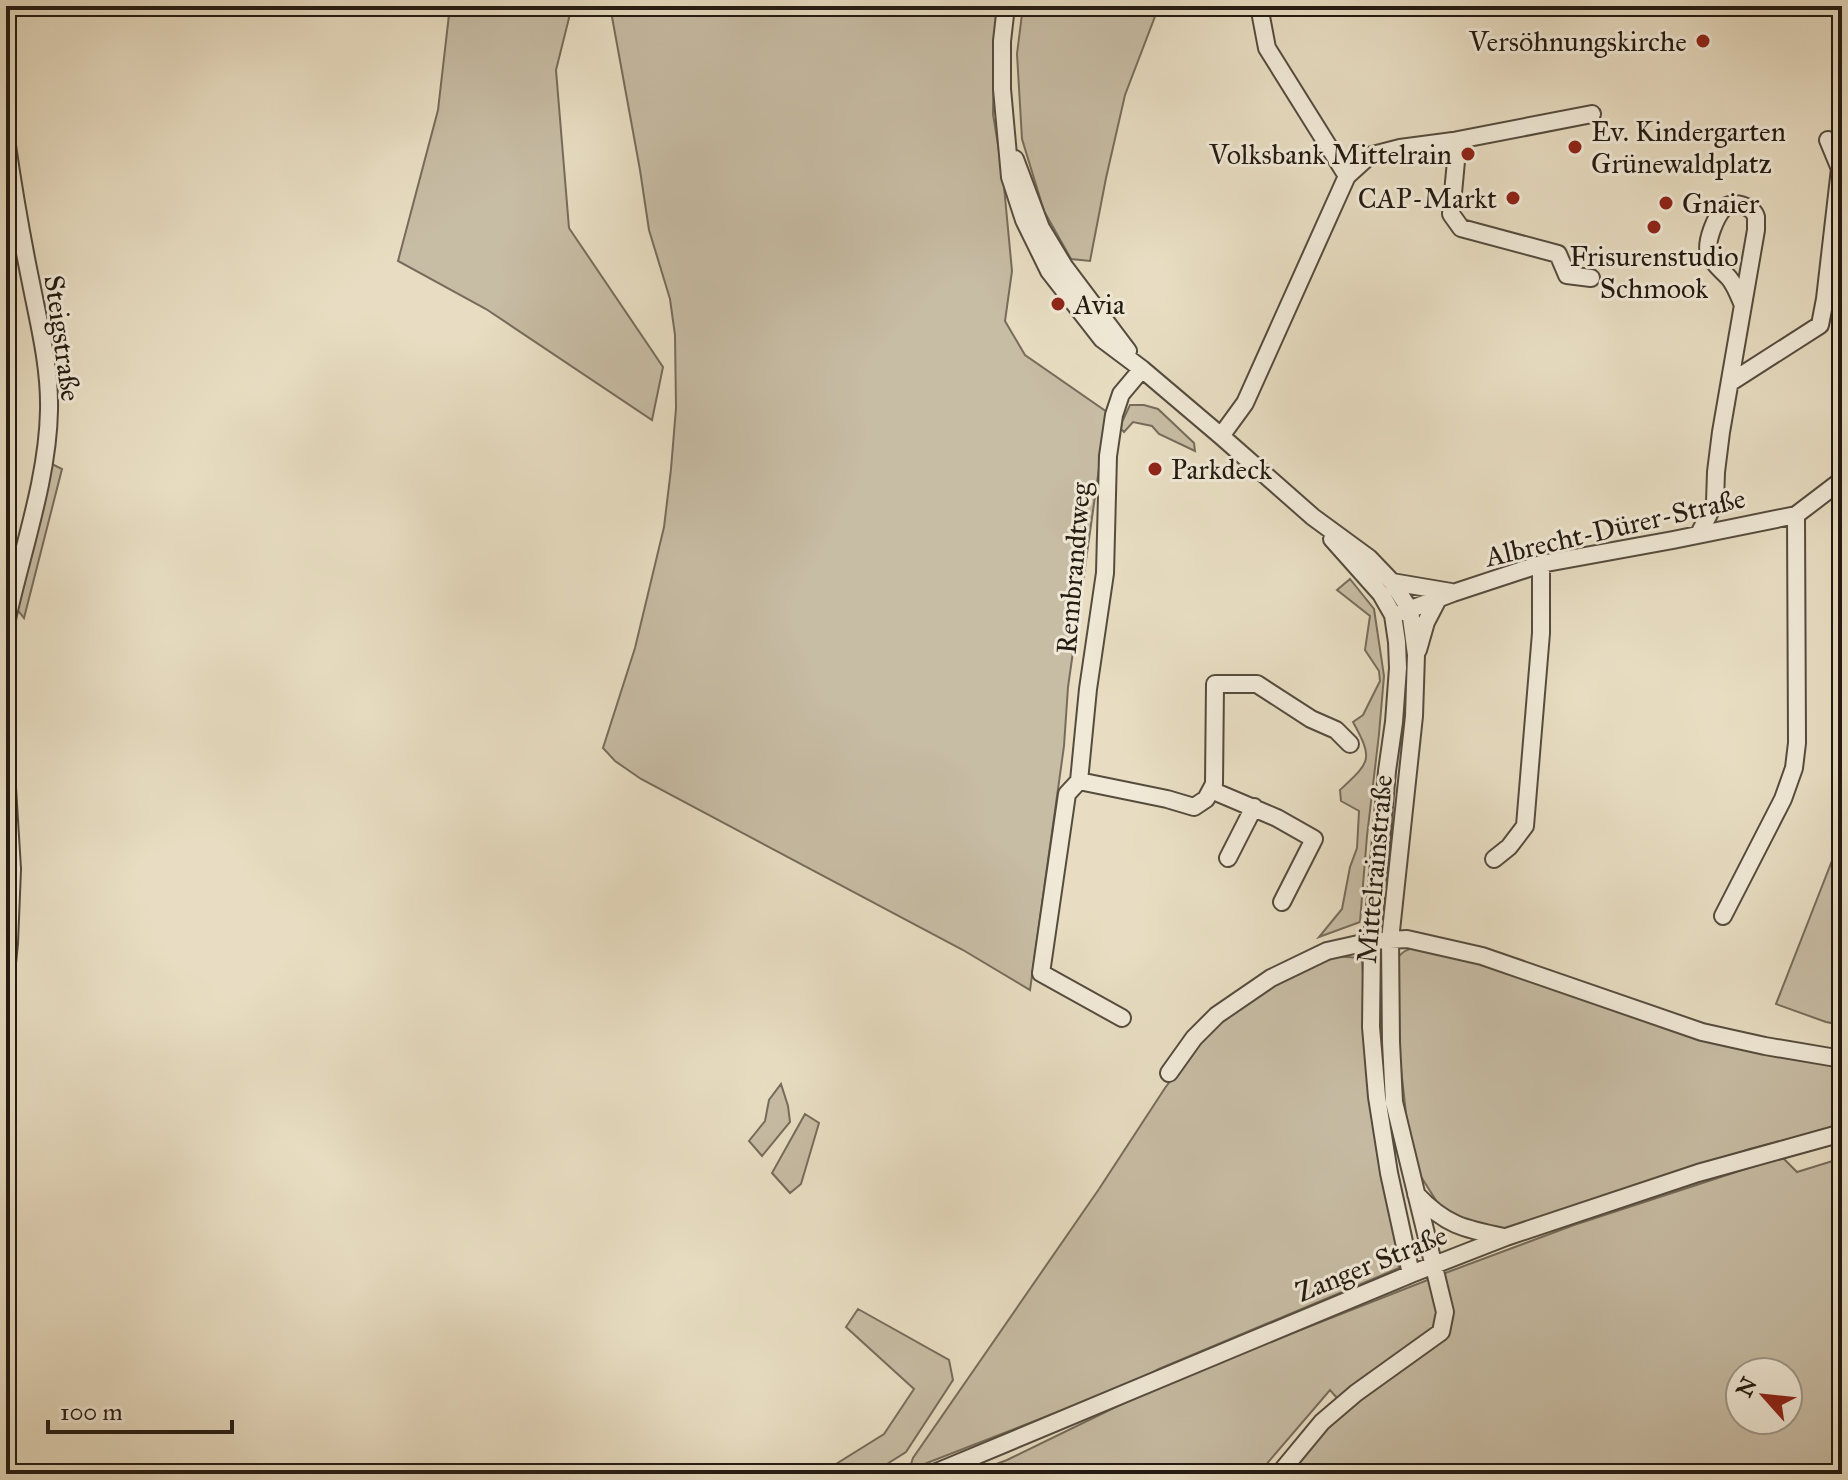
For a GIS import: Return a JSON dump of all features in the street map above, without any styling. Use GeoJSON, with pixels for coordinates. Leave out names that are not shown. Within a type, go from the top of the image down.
{"type":"FeatureCollection","features":[{"type":"Feature","properties":{"kind":"street","name":"Mittelrainstraße"},"geometry":{"type":"LineString","coordinates":[[1006,6],[1002,89],[1010,177],[1024,220],[1049,271],[1102,339],[1142,369],[1313,517],[1369,558],[1392,582],[1410,610],[1416,655],[1414,716],[1390,940],[1391,1042],[1394,1102],[1445,1312],[1441,1332],[1356,1393],[1322,1422],[1279,1474]]}},
{"type":"Feature","properties":{"kind":"street"},"geometry":{"type":"LineString","coordinates":[[1259,6],[1267,48],[1347,176]]}},
{"type":"Feature","properties":{"kind":"street"},"geometry":{"type":"LineString","coordinates":[[1221,436],[1245,403],[1347,176],[1369,156],[1592,114]]}},
{"type":"Feature","properties":{"kind":"street","name":"Steigstraße"},"geometry":{"type":"LineString","coordinates":[[6,139],[16,210],[44,349],[49,407],[47,444],[7,619],[6,638]]}},
{"type":"Feature","properties":{"kind":"street"},"geometry":{"type":"LineString","coordinates":[[1458,140],[1451,214],[1461,228],[1558,254],[1567,275],[1591,278]]}},
{"type":"Feature","properties":{"kind":"street"},"geometry":{"type":"LineString","coordinates":[[1731,382],[1820,325],[1840,169],[1828,140]]}},
{"type":"Feature","properties":{"kind":"street"},"geometry":{"type":"LineString","coordinates":[[1699,534],[1715,502],[1716,472],[1731,382],[1743,305],[1756,218],[1753,212],[1736,204],[1723,209],[1707,246],[1710,257],[1731,280],[1743,305]]}},
{"type":"Feature","properties":{"kind":"street","name":"Rembrandtweg"},"geometry":{"type":"LineString","coordinates":[[1122,1018],[1041,973],[1067,794],[1079,781],[1088,689],[1105,573],[1108,456],[1114,415],[1121,394],[1142,369]]}},
{"type":"Feature","properties":{"kind":"street","name":"Albrecht-Dürer-Straße"},"geometry":{"type":"LineString","coordinates":[[1393,615],[1541,564],[1796,515],[1842,480]]}},
{"type":"Feature","properties":{"kind":"street"},"geometry":{"type":"LineString","coordinates":[[1723,916],[1783,799],[1794,768],[1797,743],[1796,515]]}},
{"type":"Feature","properties":{"kind":"street","name":"Mittelrainstraße"},"geometry":{"type":"LineString","coordinates":[[1313,517],[1381,594],[1393,615],[1397,642],[1394,722],[1372,941],[1371,1027],[1377,1097],[1389,1173],[1411,1274]]}},
{"type":"Feature","properties":{"kind":"street"},"geometry":{"type":"LineString","coordinates":[[1494,859],[1509,847],[1525,826],[1541,633],[1541,564]]}},
{"type":"Feature","properties":{"kind":"street"},"geometry":{"type":"LineString","coordinates":[[1392,582],[1445,596],[1426,622],[1416,655]]}},
{"type":"Feature","properties":{"kind":"street"},"geometry":{"type":"LineString","coordinates":[[1079,781],[1194,807],[1206,799],[1214,784],[1215,684],[1257,684],[1311,719],[1336,730],[1350,744]]}},
{"type":"Feature","properties":{"kind":"street"},"geometry":{"type":"LineString","coordinates":[[6,771],[12,869],[6,973]]}},
{"type":"Feature","properties":{"kind":"street"},"geometry":{"type":"LineString","coordinates":[[1211,790],[1254,807],[1314,839],[1282,902]]}},
{"type":"Feature","properties":{"kind":"street"},"geometry":{"type":"LineString","coordinates":[[1228,858],[1254,807]]}},
{"type":"Feature","properties":{"kind":"street"},"geometry":{"type":"LineString","coordinates":[[1169,1073],[1194,1038],[1217,1015],[1259,986],[1327,951],[1372,941],[1407,939],[1482,956],[1702,1032],[1842,1059]]}},
{"type":"Feature","properties":{"kind":"street","name":"Zanger Straße"},"geometry":{"type":"LineString","coordinates":[[932,1474],[1506,1237],[1698,1173],[1842,1133]]}},
{"type":"Feature","properties":{"kind":"street"},"geometry":{"type":"LineString","coordinates":[[1416,1194],[1437,1215],[1455,1226],[1506,1237]]}},
{"type":"Feature","properties":{"kind":"shaded area"},"geometry":{"type":"Polygon","coordinates":[[[450,6],[572,6],[556,70],[569,228],[663,367],[652,420],[486,309],[398,261],[438,110],[450,6]]]}},
{"type":"Feature","properties":{"kind":"shaded area"},"geometry":{"type":"Polygon","coordinates":[[[610,6],[998,6],[993,114],[1003,176],[1012,271],[1005,321],[1025,355],[1107,412],[1030,990],[963,950],[641,779],[615,761],[603,748],[635,648],[664,527],[676,408],[675,335],[670,299],[649,230],[610,6]]]}},
{"type":"Feature","properties":{"kind":"shaded area"},"geometry":{"type":"Polygon","coordinates":[[[1023,6],[1159,6],[1125,95],[1090,261],[1071,259],[1044,211],[1022,139],[1017,54],[1023,6]]]}},
{"type":"Feature","properties":{"kind":"shaded area"},"geometry":{"type":"Polygon","coordinates":[[[1130,405],[1158,409],[1194,443],[1195,451],[1159,434],[1152,426],[1133,422],[1124,432],[1122,422],[1130,405]]]}},
{"type":"Feature","properties":{"kind":"shaded area"},"geometry":{"type":"Polygon","coordinates":[[[50,463],[62,469],[24,618],[16,608],[50,463]]]}},
{"type":"Feature","properties":{"kind":"shaded area"},"geometry":{"type":"Polygon","coordinates":[[[1350,579],[1374,609],[1384,676],[1379,734],[1360,922],[1319,937],[1342,909],[1357,848],[1359,811],[1341,801],[1340,790],[1358,773],[1366,760],[1364,745],[1353,722],[1363,715],[1380,681],[1379,671],[1365,650],[1370,616],[1337,590],[1350,579]]]}},
{"type":"Feature","properties":{"kind":"shaded area"},"geometry":{"type":"Polygon","coordinates":[[[1842,835],[1842,1025],[1776,1004],[1842,835]]]}},
{"type":"Feature","properties":{"kind":"shaded area"},"geometry":{"type":"Polygon","coordinates":[[[1424,945],[1702,1033],[1842,1064],[1842,1125],[1750,1149],[1511,1228],[1487,1231],[1442,1210],[1420,1175],[1408,1131],[1393,967],[1405,951],[1424,945]]]}},
{"type":"Feature","properties":{"kind":"shaded area"},"geometry":{"type":"Polygon","coordinates":[[[1332,956],[1362,958],[1373,1096],[1399,1268],[1137,1381],[909,1470],[913,1458],[1165,1088],[1206,1033],[1262,989],[1332,956]]]}},
{"type":"Feature","properties":{"kind":"shaded area"},"geometry":{"type":"Polygon","coordinates":[[[781,1084],[790,1122],[762,1156],[749,1141],[765,1121],[769,1100],[781,1084]]]}},
{"type":"Feature","properties":{"kind":"shaded area"},"geometry":{"type":"Polygon","coordinates":[[[805,1114],[819,1123],[801,1184],[790,1193],[772,1173],[805,1114]]]}},
{"type":"Feature","properties":{"kind":"shaded area"},"geometry":{"type":"Polygon","coordinates":[[[1782,1157],[1797,1172],[1842,1158],[1842,1474],[1289,1474],[1345,1407],[1330,1390],[1258,1474],[970,1474],[1007,1460],[1165,1383],[1574,1225],[1782,1157]]]}},
{"type":"Feature","properties":{"kind":"shaded area"},"geometry":{"type":"Polygon","coordinates":[[[858,1309],[949,1360],[953,1380],[906,1452],[871,1474],[820,1474],[884,1434],[914,1389],[846,1327],[858,1309]]]}},
{"type":"Feature","properties":{"kind":"place","name":"Versöhnungskirche"},"geometry":{"type":"Point","coordinates":[1703,41]}},
{"type":"Feature","properties":{"kind":"place","name":"Ev. Kindergarten Grünewaldplatz"},"geometry":{"type":"Point","coordinates":[1575,147]}},
{"type":"Feature","properties":{"kind":"place","name":"Volksbank Mittelrain"},"geometry":{"type":"Point","coordinates":[1468,154]}},
{"type":"Feature","properties":{"kind":"place","name":"CAP-Markt"},"geometry":{"type":"Point","coordinates":[1513,198]}},
{"type":"Feature","properties":{"kind":"place","name":"Gnaier"},"geometry":{"type":"Point","coordinates":[1666,203]}},
{"type":"Feature","properties":{"kind":"place","name":"Frisurenstudio Schmook"},"geometry":{"type":"Point","coordinates":[1654,227]}},
{"type":"Feature","properties":{"kind":"place","name":"Avia"},"geometry":{"type":"Point","coordinates":[1058,304]}},
{"type":"Feature","properties":{"kind":"place","name":"Parkdeck"},"geometry":{"type":"Point","coordinates":[1155,469]}}]}
